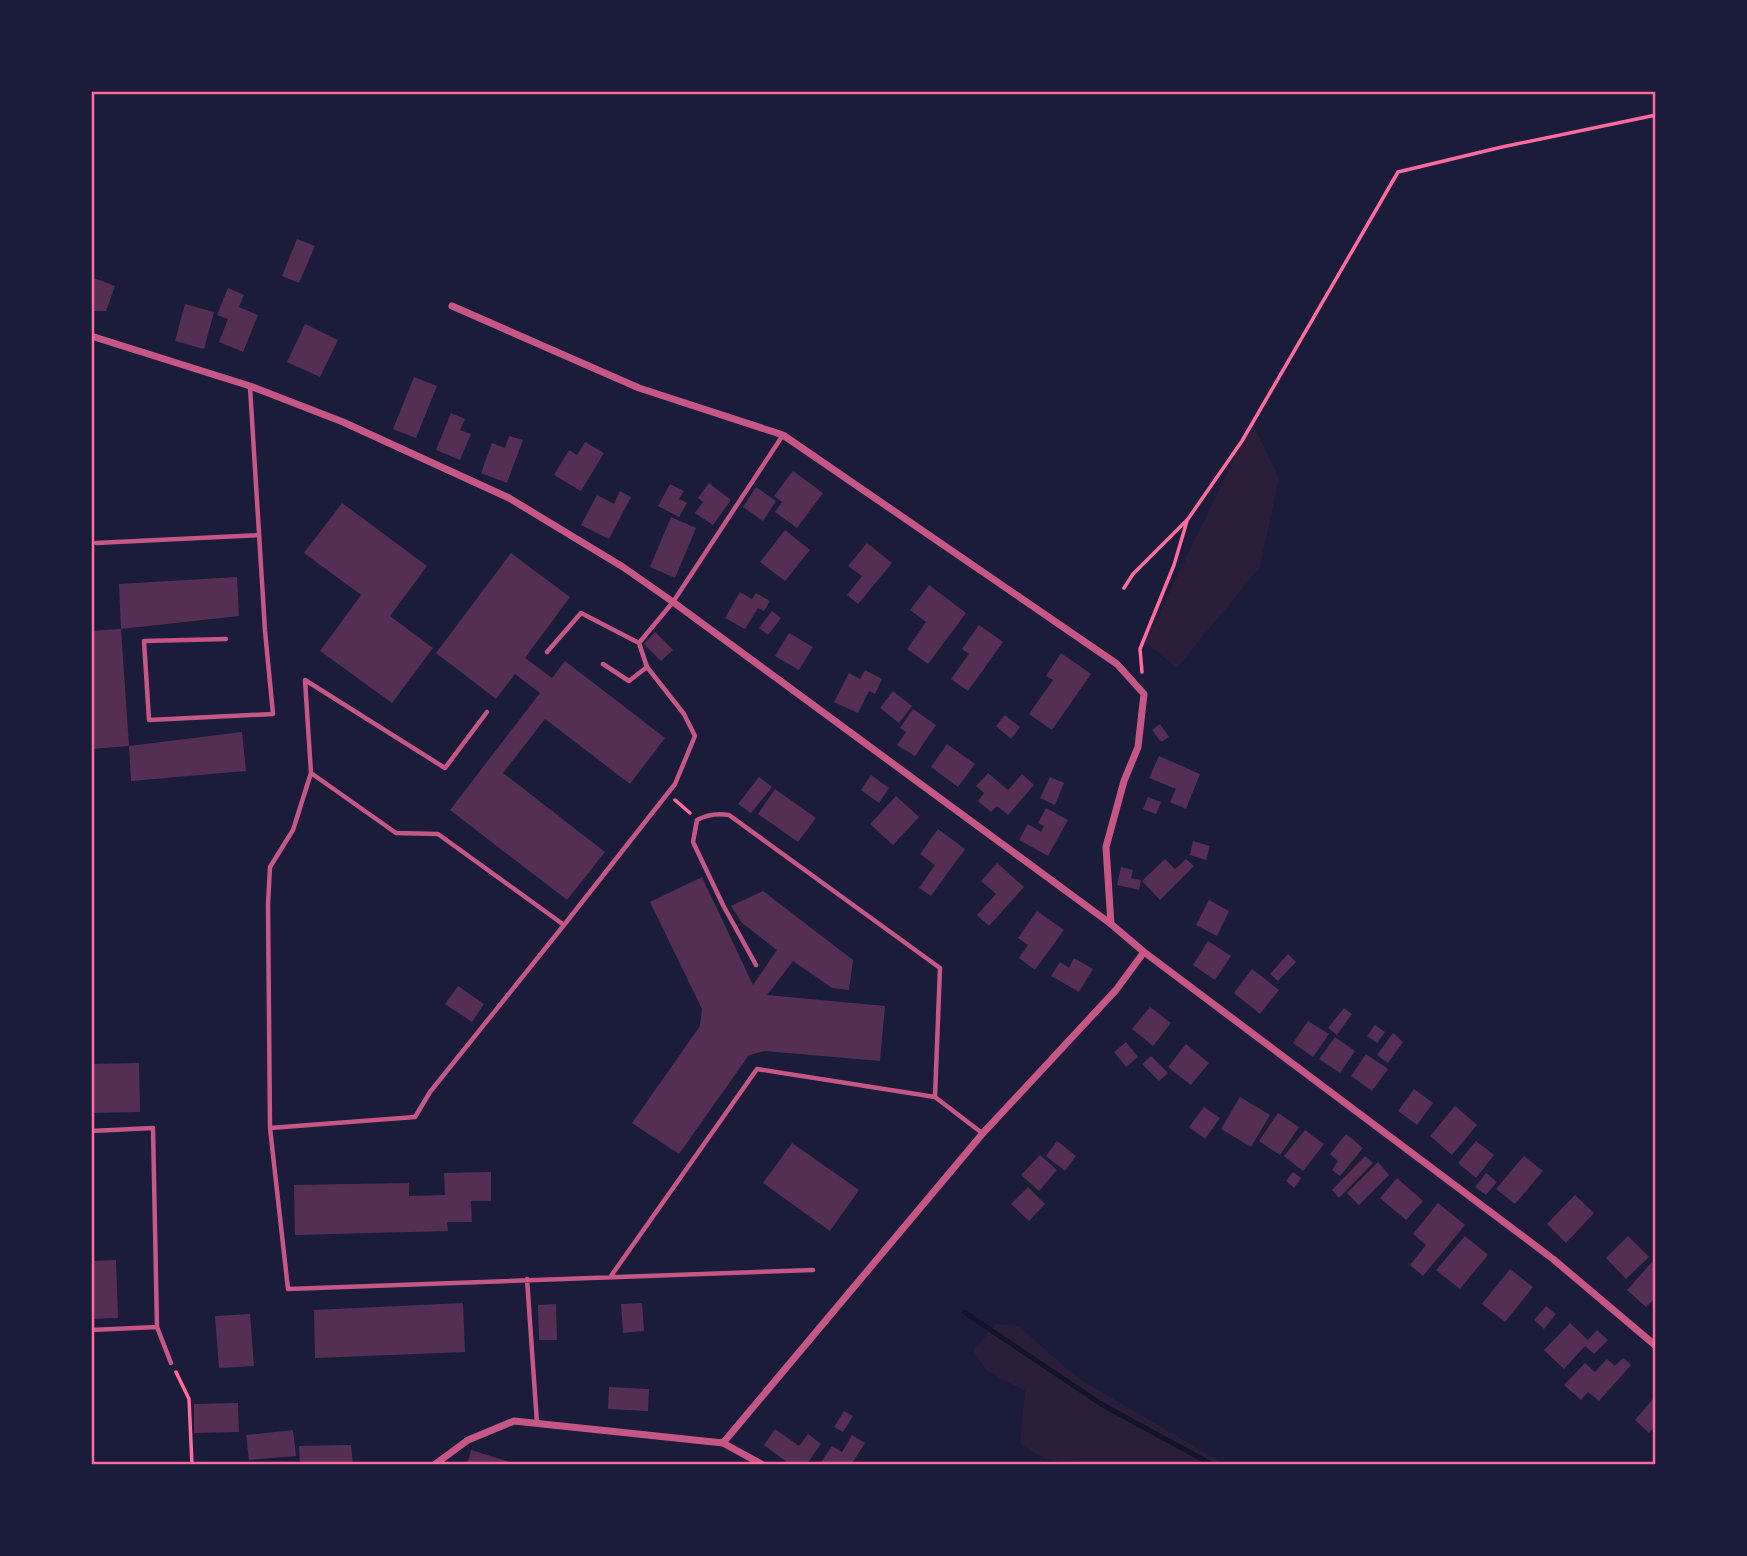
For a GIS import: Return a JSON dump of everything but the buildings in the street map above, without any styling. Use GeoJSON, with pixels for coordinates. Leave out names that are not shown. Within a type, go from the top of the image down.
{"type":"FeatureCollection","features":[{"type":"Feature","properties":{"kind":"street"},"geometry":{"type":"LineString","coordinates":[[452,306],[639,388],[783,435],[1116,664],[1144,694],[1138,747],[1124,781],[1106,847],[1111,924]]}},
{"type":"Feature","properties":{"kind":"street"},"geometry":{"type":"LineString","coordinates":[[91,336],[250,386],[342,422],[509,498],[623,567],[1111,924],[1144,952],[1553,1259],[1656,1346]]}},
{"type":"Feature","properties":{"kind":"street"},"geometry":{"type":"LineString","coordinates":[[723,1443],[983,1133],[1116,990],[1144,952]]}},
{"type":"Feature","properties":{"kind":"street"},"geometry":{"type":"LineString","coordinates":[[434,1465],[468,1440],[514,1421],[723,1443],[763,1465]]}},
{"type":"Feature","properties":{"kind":"lane"},"geometry":{"type":"LineString","coordinates":[[226,639],[144,641],[149,720],[273,714],[265,631],[250,386]]}},
{"type":"Feature","properties":{"kind":"lane"},"geometry":{"type":"LineString","coordinates":[[639,643],[673,602],[783,435]]}},
{"type":"Feature","properties":{"kind":"lane"},"geometry":{"type":"LineString","coordinates":[[96,543],[259,535]]}},
{"type":"Feature","properties":{"kind":"lane"},"geometry":{"type":"LineString","coordinates":[[270,1128],[415,1117],[430,1092],[675,785],[695,736],[684,715],[647,667],[639,643],[581,613],[547,652]]}},
{"type":"Feature","properties":{"kind":"lane"},"geometry":{"type":"LineString","coordinates":[[603,664],[629,681],[647,667]]}},
{"type":"Feature","properties":{"kind":"lane"},"geometry":{"type":"LineString","coordinates":[[487,712],[445,768],[305,680],[311,773],[293,830],[270,867],[268,904],[270,1128],[288,1289],[813,1270]]}},
{"type":"Feature","properties":{"kind":"lane"},"geometry":{"type":"LineString","coordinates":[[311,773],[396,833],[438,834],[564,925]]}},
{"type":"Feature","properties":{"kind":"lane"},"geometry":{"type":"LineString","coordinates":[[755,965],[693,842],[697,820],[705,816],[718,813],[729,815],[940,968],[935,1097]]}},
{"type":"Feature","properties":{"kind":"lane"},"geometry":{"type":"LineString","coordinates":[[611,1276],[757,1069],[935,1097],[983,1133]]}},
{"type":"Feature","properties":{"kind":"lane"},"geometry":{"type":"LineString","coordinates":[[91,1131],[153,1128],[158,1327],[171,1363]]}},
{"type":"Feature","properties":{"kind":"lane"},"geometry":{"type":"LineString","coordinates":[[527,1279],[537,1423]]}},
{"type":"Feature","properties":{"kind":"lane"},"geometry":{"type":"LineString","coordinates":[[91,1329],[158,1327]]}},
{"type":"Feature","properties":{"kind":"path"},"geometry":{"type":"LineString","coordinates":[[1125,588],[1133,574],[1188,519],[1242,441],[1398,172],[1502,146],[1655,114]]}},
{"type":"Feature","properties":{"kind":"path"},"geometry":{"type":"LineString","coordinates":[[1140,649],[1174,565],[1188,519]]}},
{"type":"Feature","properties":{"kind":"path"},"geometry":{"type":"LineString","coordinates":[[675,799],[681,805]]}},
{"type":"Feature","properties":{"kind":"path"},"geometry":{"type":"LineString","coordinates":[[171,1363],[189,1399],[192,1465]]}},
{"type":"Feature","properties":{"kind":"shaded area"},"geometry":{"type":"Polygon","coordinates":[[[1252,422],[1279,478],[1260,567],[1177,668],[1144,641],[1252,422]]]}},
{"type":"Feature","properties":{"kind":"shaded area"},"geometry":{"type":"Polygon","coordinates":[[[996,1324],[1019,1326],[1076,1377],[1226,1465],[1075,1465],[1046,1459],[1020,1444],[1025,1391],[987,1371],[973,1350],[996,1324]]]}},
{"type":"Feature","properties":{"kind":"waterway"},"geometry":{"type":"LineString","coordinates":[[964,1312],[1101,1404],[1213,1465]]}}]}
